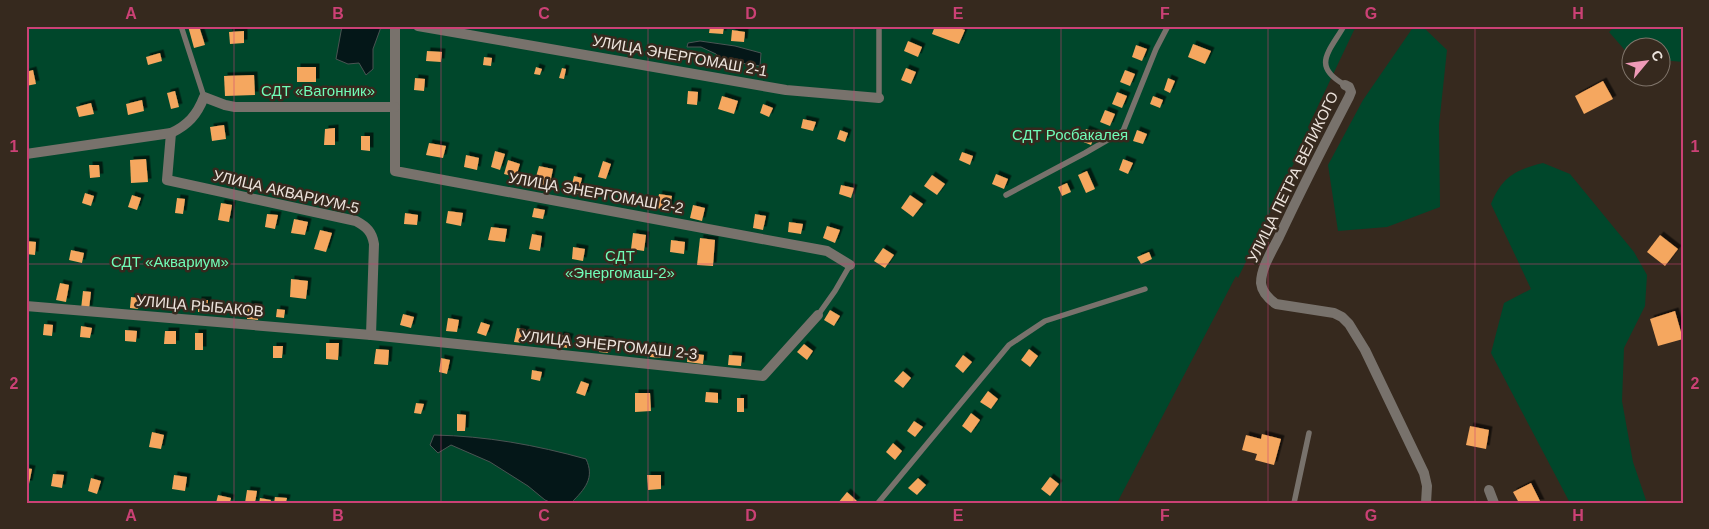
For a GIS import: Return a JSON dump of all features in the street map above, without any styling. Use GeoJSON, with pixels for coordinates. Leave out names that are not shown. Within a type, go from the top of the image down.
{"type":"FeatureCollection","features":[{"type":"Feature","properties":{"kind":"street"},"geometry":{"type":"LineString","coordinates":[[26,154],[171,133],[184,127],[194,116],[204,97],[235,107],[394,107],[395,26]]}},
{"type":"Feature","properties":{"kind":"street","name":"УЛИЦА ЭНЕРГОМАШ 2-1"},"geometry":{"type":"LineString","coordinates":[[418,26],[786,90],[879,98]]}},
{"type":"Feature","properties":{"kind":"street","name":"УЛИЦА ПЕТРА ВЕЛИКОГО"},"geometry":{"type":"LineString","coordinates":[[1345,85],[1351,92],[1298,196],[1264,269],[1261,282],[1262,290],[1276,304],[1334,313],[1342,317],[1349,324],[1365,350],[1424,473],[1428,486],[1426,503]]}},
{"type":"Feature","properties":{"kind":"street","name":"УЛИЦА ЭНЕРГОМАШ 2-2"},"geometry":{"type":"LineString","coordinates":[[394,107],[395,171],[827,251],[850,265]]}},
{"type":"Feature","properties":{"kind":"street","name":"УЛИЦА АКВАРИУМ-5"},"geometry":{"type":"LineString","coordinates":[[171,133],[167,180],[356,221],[372,233],[374,244],[371,335]]}},
{"type":"Feature","properties":{"kind":"street","name":"УЛИЦА РЫБАКОВ"},"geometry":{"type":"LineString","coordinates":[[26,306],[371,335]]}},
{"type":"Feature","properties":{"kind":"street","name":"УЛИЦА ЭНЕРГОМАШ 2-3"},"geometry":{"type":"LineString","coordinates":[[371,335],[763,376],[818,315]]}},
{"type":"Feature","properties":{"kind":"street"},"geometry":{"type":"LineString","coordinates":[[1489,490],[1494,503]]}},
{"type":"Feature","properties":{"kind":"lane"},"geometry":{"type":"LineString","coordinates":[[181,26],[204,97]]}},
{"type":"Feature","properties":{"kind":"lane"},"geometry":{"type":"LineString","coordinates":[[879,26],[879,98]]}},
{"type":"Feature","properties":{"kind":"lane"},"geometry":{"type":"LineString","coordinates":[[1006,194],[1123,131],[1156,49],[1168,26]]}},
{"type":"Feature","properties":{"kind":"lane"},"geometry":{"type":"LineString","coordinates":[[1344,26],[1325,58],[1325,66],[1334,79],[1345,85]]}},
{"type":"Feature","properties":{"kind":"lane"},"geometry":{"type":"LineString","coordinates":[[818,315],[836,291],[850,265]]}},
{"type":"Feature","properties":{"kind":"lane"},"geometry":{"type":"LineString","coordinates":[[878,503],[1009,345],[1045,321],[1145,290]]}},
{"type":"Feature","properties":{"kind":"lane"},"geometry":{"type":"LineString","coordinates":[[1294,503],[1309,433]]}},
{"type":"Feature","properties":{"kind":"green space"},"geometry":{"type":"Polygon","coordinates":[[[26,26],[1356,26],[1308,127],[1310,130],[1238,278],[1236,276],[1117,503],[26,503],[26,26]]]}},
{"type":"Feature","properties":{"kind":"green space"},"geometry":{"type":"Polygon","coordinates":[[[1414,26],[1422,26],[1447,50],[1439,125],[1440,207],[1387,227],[1338,231],[1328,165],[1363,100],[1414,26]]]}},
{"type":"Feature","properties":{"kind":"green space"},"geometry":{"type":"Polygon","coordinates":[[[1615,26],[1683,26],[1683,62],[1672,61],[1672,38],[1622,38],[1622,47],[1609,32],[1615,26]]]}},
{"type":"Feature","properties":{"kind":"green space"},"geometry":{"type":"Polygon","coordinates":[[[1543,163],[1570,174],[1634,252],[1647,275],[1645,306],[1624,348],[1622,401],[1633,462],[1647,503],[1570,503],[1491,353],[1504,303],[1531,289],[1491,204],[1500,187],[1511,176],[1543,163]]]}},
{"type":"Feature","properties":{"kind":"shaded area"},"geometry":{"type":"Polygon","coordinates":[[[342,26],[358,28],[360,26],[381,27],[373,49],[373,69],[366,75],[359,63],[348,64],[336,59],[342,26]]]}},
{"type":"Feature","properties":{"kind":"shaded area"},"geometry":{"type":"Polygon","coordinates":[[[700,41],[735,46],[761,53],[760,66],[722,60],[716,54],[701,47],[687,47],[688,43],[700,41]]]}},
{"type":"Feature","properties":{"kind":"shaded area"},"geometry":{"type":"Polygon","coordinates":[[[434,435],[473,437],[511,442],[586,459],[589,466],[589,478],[581,493],[571,503],[552,503],[490,462],[451,445],[438,453],[430,445],[434,435]]]}},
{"type":"Feature","properties":{"kind":"building"},"geometry":{"type":"Polygon","coordinates":[[[188,26],[199,26],[205,45],[194,48],[188,26]]]}},
{"type":"Feature","properties":{"kind":"building"},"geometry":{"type":"Polygon","coordinates":[[[710,26],[724,26],[723,34],[709,33],[710,26]]]}},
{"type":"Feature","properties":{"kind":"building"},"geometry":{"type":"Polygon","coordinates":[[[935,26],[954,26],[965,30],[959,44],[932,34],[935,26]]]}},
{"type":"Feature","properties":{"kind":"building"},"geometry":{"type":"Polygon","coordinates":[[[732,30],[745,32],[744,42],[731,41],[732,30]]]}},
{"type":"Feature","properties":{"kind":"building"},"geometry":{"type":"Polygon","coordinates":[[[244,31],[244,43],[230,44],[229,32],[244,31]]]}},
{"type":"Feature","properties":{"kind":"building"},"geometry":{"type":"Polygon","coordinates":[[[908,41],[922,47],[918,57],[904,51],[908,41]]]}},
{"type":"Feature","properties":{"kind":"building"},"geometry":{"type":"Polygon","coordinates":[[[1193,44],[1211,51],[1205,64],[1188,57],[1193,44]]]}},
{"type":"Feature","properties":{"kind":"building"},"geometry":{"type":"Polygon","coordinates":[[[1136,45],[1147,49],[1142,61],[1132,57],[1136,45]]]}},
{"type":"Feature","properties":{"kind":"building"},"geometry":{"type":"Polygon","coordinates":[[[427,51],[442,52],[441,62],[426,61],[427,51]]]}},
{"type":"Feature","properties":{"kind":"building"},"geometry":{"type":"Polygon","coordinates":[[[160,53],[162,61],[148,65],[146,57],[160,53]]]}},
{"type":"Feature","properties":{"kind":"building"},"geometry":{"type":"Polygon","coordinates":[[[484,57],[492,58],[491,66],[483,65],[484,57]]]}},
{"type":"Feature","properties":{"kind":"building"},"geometry":{"type":"Polygon","coordinates":[[[297,67],[316,67],[316,82],[297,82],[297,67]]]}},
{"type":"Feature","properties":{"kind":"building"},"geometry":{"type":"Polygon","coordinates":[[[536,67],[542,69],[540,75],[534,74],[536,67]]]}},
{"type":"Feature","properties":{"kind":"building"},"geometry":{"type":"Polygon","coordinates":[[[562,68],[566,69],[564,79],[559,78],[562,68]]]}},
{"type":"Feature","properties":{"kind":"building"},"geometry":{"type":"Polygon","coordinates":[[[906,68],[916,72],[911,84],[901,80],[906,68]]]}},
{"type":"Feature","properties":{"kind":"building"},"geometry":{"type":"Polygon","coordinates":[[[33,70],[36,84],[26,86],[26,72],[33,70]]]}},
{"type":"Feature","properties":{"kind":"building"},"geometry":{"type":"Polygon","coordinates":[[[1125,70],[1135,74],[1130,86],[1120,82],[1125,70]]]}},
{"type":"Feature","properties":{"kind":"building"},"geometry":{"type":"Polygon","coordinates":[[[254,75],[255,95],[225,96],[224,76],[254,75]]]}},
{"type":"Feature","properties":{"kind":"building"},"geometry":{"type":"Polygon","coordinates":[[[415,78],[425,79],[424,91],[414,90],[415,78]]]}},
{"type":"Feature","properties":{"kind":"building"},"geometry":{"type":"Polygon","coordinates":[[[1168,78],[1175,81],[1170,93],[1164,90],[1168,78]]]}},
{"type":"Feature","properties":{"kind":"building"},"geometry":{"type":"Polygon","coordinates":[[[1603,81],[1613,99],[1584,114],[1575,96],[1603,81]]]}},
{"type":"Feature","properties":{"kind":"building"},"geometry":{"type":"Polygon","coordinates":[[[175,91],[179,107],[171,109],[167,93],[175,91]]]}},
{"type":"Feature","properties":{"kind":"building"},"geometry":{"type":"Polygon","coordinates":[[[688,91],[698,92],[697,105],[687,104],[688,91]]]}},
{"type":"Feature","properties":{"kind":"building"},"geometry":{"type":"Polygon","coordinates":[[[1117,92],[1127,96],[1122,108],[1112,104],[1117,92]]]}},
{"type":"Feature","properties":{"kind":"building"},"geometry":{"type":"Polygon","coordinates":[[[722,96],[738,101],[734,114],[718,109],[722,96]]]}},
{"type":"Feature","properties":{"kind":"building"},"geometry":{"type":"Polygon","coordinates":[[[1153,96],[1163,100],[1160,108],[1150,104],[1153,96]]]}},
{"type":"Feature","properties":{"kind":"building"},"geometry":{"type":"Polygon","coordinates":[[[142,100],[144,111],[128,115],[126,104],[142,100]]]}},
{"type":"Feature","properties":{"kind":"building"},"geometry":{"type":"Polygon","coordinates":[[[91,103],[94,114],[79,117],[76,107],[91,103]]]}},
{"type":"Feature","properties":{"kind":"building"},"geometry":{"type":"Polygon","coordinates":[[[763,104],[773,108],[769,117],[760,113],[763,104]]]}},
{"type":"Feature","properties":{"kind":"building"},"geometry":{"type":"Polygon","coordinates":[[[1105,110],[1115,114],[1110,126],[1100,122],[1105,110]]]}},
{"type":"Feature","properties":{"kind":"building"},"geometry":{"type":"Polygon","coordinates":[[[803,119],[816,122],[813,131],[801,128],[803,119]]]}},
{"type":"Feature","properties":{"kind":"building"},"geometry":{"type":"Polygon","coordinates":[[[224,125],[226,139],[212,141],[210,127],[224,125]]]}},
{"type":"Feature","properties":{"kind":"building"},"geometry":{"type":"Polygon","coordinates":[[[335,128],[335,145],[324,145],[325,129],[335,128]]]}},
{"type":"Feature","properties":{"kind":"building"},"geometry":{"type":"Polygon","coordinates":[[[1086,129],[1096,133],[1091,145],[1081,141],[1086,129]]]}},
{"type":"Feature","properties":{"kind":"building"},"geometry":{"type":"Polygon","coordinates":[[[840,130],[848,133],[845,142],[837,139],[840,130]]]}},
{"type":"Feature","properties":{"kind":"building"},"geometry":{"type":"Polygon","coordinates":[[[1137,130],[1147,134],[1143,144],[1133,141],[1137,130]]]}},
{"type":"Feature","properties":{"kind":"building"},"geometry":{"type":"Polygon","coordinates":[[[361,136],[370,136],[370,151],[361,150],[361,136]]]}},
{"type":"Feature","properties":{"kind":"building"},"geometry":{"type":"Polygon","coordinates":[[[429,143],[446,146],[443,158],[426,155],[429,143]]]}},
{"type":"Feature","properties":{"kind":"building"},"geometry":{"type":"Polygon","coordinates":[[[495,151],[505,154],[500,170],[491,167],[495,151]]]}},
{"type":"Feature","properties":{"kind":"building"},"geometry":{"type":"Polygon","coordinates":[[[962,152],[973,156],[970,165],[959,160],[962,152]]]}},
{"type":"Feature","properties":{"kind":"building"},"geometry":{"type":"Polygon","coordinates":[[[466,155],[479,158],[477,170],[464,167],[466,155]]]}},
{"type":"Feature","properties":{"kind":"building"},"geometry":{"type":"Polygon","coordinates":[[[146,159],[148,182],[131,183],[130,160],[146,159]]]}},
{"type":"Feature","properties":{"kind":"building"},"geometry":{"type":"Polygon","coordinates":[[[1123,159],[1133,163],[1128,174],[1119,170],[1123,159]]]}},
{"type":"Feature","properties":{"kind":"building"},"geometry":{"type":"Polygon","coordinates":[[[508,160],[520,164],[516,177],[504,174],[508,160]]]}},
{"type":"Feature","properties":{"kind":"building"},"geometry":{"type":"Polygon","coordinates":[[[603,161],[611,164],[606,179],[598,177],[603,161]]]}},
{"type":"Feature","properties":{"kind":"building"},"geometry":{"type":"Polygon","coordinates":[[[89,165],[99,165],[100,177],[90,178],[89,165]]]}},
{"type":"Feature","properties":{"kind":"building"},"geometry":{"type":"Polygon","coordinates":[[[539,166],[553,169],[549,188],[534,184],[539,166]]]}},
{"type":"Feature","properties":{"kind":"building"},"geometry":{"type":"Polygon","coordinates":[[[1087,171],[1095,189],[1086,193],[1078,175],[1087,171]]]}},
{"type":"Feature","properties":{"kind":"building"},"geometry":{"type":"Polygon","coordinates":[[[996,174],[1008,179],[1004,189],[992,184],[996,174]]]}},
{"type":"Feature","properties":{"kind":"building"},"geometry":{"type":"Polygon","coordinates":[[[932,175],[945,184],[937,195],[924,186],[932,175]]]}},
{"type":"Feature","properties":{"kind":"building"},"geometry":{"type":"Polygon","coordinates":[[[574,176],[582,178],[578,194],[570,192],[574,176]]]}},
{"type":"Feature","properties":{"kind":"building"},"geometry":{"type":"Polygon","coordinates":[[[1067,183],[1071,192],[1062,196],[1058,187],[1067,183]]]}},
{"type":"Feature","properties":{"kind":"building"},"geometry":{"type":"Polygon","coordinates":[[[841,185],[854,188],[851,198],[839,194],[841,185]]]}},
{"type":"Feature","properties":{"kind":"building"},"geometry":{"type":"Polygon","coordinates":[[[85,193],[94,196],[91,206],[82,203],[85,193]]]}},
{"type":"Feature","properties":{"kind":"building"},"geometry":{"type":"Polygon","coordinates":[[[659,194],[672,196],[669,210],[656,208],[659,194]]]}},
{"type":"Feature","properties":{"kind":"building"},"geometry":{"type":"Polygon","coordinates":[[[132,195],[141,198],[137,210],[128,207],[132,195]]]}},
{"type":"Feature","properties":{"kind":"building"},"geometry":{"type":"Polygon","coordinates":[[[910,195],[923,204],[913,217],[901,208],[910,195]]]}},
{"type":"Feature","properties":{"kind":"building"},"geometry":{"type":"Polygon","coordinates":[[[177,198],[185,199],[183,214],[175,213],[177,198]]]}},
{"type":"Feature","properties":{"kind":"building"},"geometry":{"type":"Polygon","coordinates":[[[221,203],[232,205],[229,222],[218,220],[221,203]]]}},
{"type":"Feature","properties":{"kind":"building"},"geometry":{"type":"Polygon","coordinates":[[[693,205],[705,208],[702,221],[690,218],[693,205]]]}},
{"type":"Feature","properties":{"kind":"building"},"geometry":{"type":"Polygon","coordinates":[[[534,208],[545,210],[543,219],[532,217],[534,208]]]}},
{"type":"Feature","properties":{"kind":"building"},"geometry":{"type":"Polygon","coordinates":[[[448,211],[463,213],[461,226],[446,223],[448,211]]]}},
{"type":"Feature","properties":{"kind":"building"},"geometry":{"type":"Polygon","coordinates":[[[405,213],[418,215],[417,225],[404,224],[405,213]]]}},
{"type":"Feature","properties":{"kind":"building"},"geometry":{"type":"Polygon","coordinates":[[[267,214],[278,215],[275,229],[265,227],[267,214]]]}},
{"type":"Feature","properties":{"kind":"building"},"geometry":{"type":"Polygon","coordinates":[[[755,214],[766,216],[763,230],[753,228],[755,214]]]}},
{"type":"Feature","properties":{"kind":"building"},"geometry":{"type":"Polygon","coordinates":[[[294,219],[308,222],[305,235],[291,233],[294,219]]]}},
{"type":"Feature","properties":{"kind":"building"},"geometry":{"type":"Polygon","coordinates":[[[789,222],[803,224],[801,234],[788,232],[789,222]]]}},
{"type":"Feature","properties":{"kind":"building"},"geometry":{"type":"Polygon","coordinates":[[[827,226],[840,230],[835,243],[823,238],[827,226]]]}},
{"type":"Feature","properties":{"kind":"building"},"geometry":{"type":"Polygon","coordinates":[[[491,227],[507,229],[505,242],[488,240],[491,227]]]}},
{"type":"Feature","properties":{"kind":"building"},"geometry":{"type":"Polygon","coordinates":[[[320,230],[332,233],[326,252],[314,249],[320,230]]]}},
{"type":"Feature","properties":{"kind":"building"},"geometry":{"type":"Polygon","coordinates":[[[633,233],[646,235],[644,251],[631,249],[633,233]]]}},
{"type":"Feature","properties":{"kind":"building"},"geometry":{"type":"Polygon","coordinates":[[[532,234],[542,236],[540,251],[529,249],[532,234]]]}},
{"type":"Feature","properties":{"kind":"building"},"geometry":{"type":"Polygon","coordinates":[[[1660,235],[1678,249],[1665,266],[1647,252],[1660,235]]]}},
{"type":"Feature","properties":{"kind":"building"},"geometry":{"type":"Polygon","coordinates":[[[700,238],[715,240],[713,266],[697,265],[700,238]]]}},
{"type":"Feature","properties":{"kind":"building"},"geometry":{"type":"Polygon","coordinates":[[[671,240],[685,242],[684,254],[670,252],[671,240]]]}},
{"type":"Feature","properties":{"kind":"building"},"geometry":{"type":"Polygon","coordinates":[[[26,241],[36,242],[35,255],[26,254],[26,241]]]}},
{"type":"Feature","properties":{"kind":"building"},"geometry":{"type":"Polygon","coordinates":[[[573,247],[585,249],[583,261],[572,259],[573,247]]]}},
{"type":"Feature","properties":{"kind":"building"},"geometry":{"type":"Polygon","coordinates":[[[883,248],[894,255],[885,268],[874,261],[883,248]]]}},
{"type":"Feature","properties":{"kind":"building"},"geometry":{"type":"Polygon","coordinates":[[[71,250],[84,253],[82,263],[69,260],[71,250]]]}},
{"type":"Feature","properties":{"kind":"building"},"geometry":{"type":"Polygon","coordinates":[[[1149,252],[1152,259],[1141,264],[1137,257],[1149,252]]]}},
{"type":"Feature","properties":{"kind":"building"},"geometry":{"type":"Polygon","coordinates":[[[291,279],[308,281],[306,299],[290,297],[291,279]]]}},
{"type":"Feature","properties":{"kind":"building"},"geometry":{"type":"Polygon","coordinates":[[[60,283],[69,285],[66,302],[56,300],[60,283]]]}},
{"type":"Feature","properties":{"kind":"building"},"geometry":{"type":"Polygon","coordinates":[[[83,291],[91,292],[89,309],[81,309],[83,291]]]}},
{"type":"Feature","properties":{"kind":"building"},"geometry":{"type":"Polygon","coordinates":[[[131,297],[140,298],[138,309],[130,308],[131,297]]]}},
{"type":"Feature","properties":{"kind":"building"},"geometry":{"type":"Polygon","coordinates":[[[198,300],[208,300],[207,312],[198,312],[198,300]]]}},
{"type":"Feature","properties":{"kind":"building"},"geometry":{"type":"Polygon","coordinates":[[[248,304],[259,305],[258,320],[247,319],[248,304]]]}},
{"type":"Feature","properties":{"kind":"building"},"geometry":{"type":"Polygon","coordinates":[[[277,309],[285,310],[284,318],[276,317],[277,309]]]}},
{"type":"Feature","properties":{"kind":"building"},"geometry":{"type":"Polygon","coordinates":[[[830,310],[840,316],[834,326],[824,320],[830,310]]]}},
{"type":"Feature","properties":{"kind":"building"},"geometry":{"type":"Polygon","coordinates":[[[1675,311],[1683,339],[1658,346],[1650,319],[1675,311]]]}},
{"type":"Feature","properties":{"kind":"building"},"geometry":{"type":"Polygon","coordinates":[[[403,314],[414,317],[411,328],[400,325],[403,314]]]}},
{"type":"Feature","properties":{"kind":"building"},"geometry":{"type":"Polygon","coordinates":[[[448,318],[459,320],[457,332],[446,331],[448,318]]]}},
{"type":"Feature","properties":{"kind":"building"},"geometry":{"type":"Polygon","coordinates":[[[481,322],[490,325],[486,336],[477,333],[481,322]]]}},
{"type":"Feature","properties":{"kind":"building"},"geometry":{"type":"Polygon","coordinates":[[[44,324],[53,325],[52,336],[43,335],[44,324]]]}},
{"type":"Feature","properties":{"kind":"building"},"geometry":{"type":"Polygon","coordinates":[[[81,326],[92,328],[90,338],[80,337],[81,326]]]}},
{"type":"Feature","properties":{"kind":"building"},"geometry":{"type":"Polygon","coordinates":[[[517,328],[526,330],[523,343],[514,342],[517,328]]]}},
{"type":"Feature","properties":{"kind":"building"},"geometry":{"type":"Polygon","coordinates":[[[125,330],[137,331],[136,342],[125,341],[125,330]]]}},
{"type":"Feature","properties":{"kind":"building"},"geometry":{"type":"Polygon","coordinates":[[[165,331],[176,331],[176,344],[164,344],[165,331]]]}},
{"type":"Feature","properties":{"kind":"building"},"geometry":{"type":"Polygon","coordinates":[[[195,333],[203,333],[203,350],[195,350],[195,333]]]}},
{"type":"Feature","properties":{"kind":"building"},"geometry":{"type":"Polygon","coordinates":[[[560,335],[570,337],[567,348],[557,346],[560,335]]]}},
{"type":"Feature","properties":{"kind":"building"},"geometry":{"type":"Polygon","coordinates":[[[601,339],[610,340],[608,353],[599,352],[601,339]]]}},
{"type":"Feature","properties":{"kind":"building"},"geometry":{"type":"Polygon","coordinates":[[[326,343],[339,343],[338,360],[326,359],[326,343]]]}},
{"type":"Feature","properties":{"kind":"building"},"geometry":{"type":"Polygon","coordinates":[[[804,344],[813,351],[807,360],[797,352],[804,344]]]}},
{"type":"Feature","properties":{"kind":"building"},"geometry":{"type":"Polygon","coordinates":[[[650,345],[662,346],[661,358],[650,357],[650,345]]]}},
{"type":"Feature","properties":{"kind":"building"},"geometry":{"type":"Polygon","coordinates":[[[273,346],[283,346],[282,358],[273,358],[273,346]]]}},
{"type":"Feature","properties":{"kind":"building"},"geometry":{"type":"Polygon","coordinates":[[[376,349],[389,350],[388,365],[374,364],[376,349]]]}},
{"type":"Feature","properties":{"kind":"building"},"geometry":{"type":"Polygon","coordinates":[[[1029,349],[1038,356],[1030,367],[1021,360],[1029,349]]]}},
{"type":"Feature","properties":{"kind":"building"},"geometry":{"type":"Polygon","coordinates":[[[688,353],[704,355],[703,364],[687,362],[688,353]]]}},
{"type":"Feature","properties":{"kind":"building"},"geometry":{"type":"Polygon","coordinates":[[[729,355],[742,356],[741,366],[728,365],[729,355]]]}},
{"type":"Feature","properties":{"kind":"building"},"geometry":{"type":"Polygon","coordinates":[[[963,355],[972,362],[963,373],[955,366],[963,355]]]}},
{"type":"Feature","properties":{"kind":"building"},"geometry":{"type":"Polygon","coordinates":[[[441,358],[450,360],[447,374],[439,372],[441,358]]]}},
{"type":"Feature","properties":{"kind":"building"},"geometry":{"type":"Polygon","coordinates":[[[532,370],[542,372],[540,381],[531,379],[532,370]]]}},
{"type":"Feature","properties":{"kind":"building"},"geometry":{"type":"Polygon","coordinates":[[[903,371],[911,378],[903,388],[894,381],[903,371]]]}},
{"type":"Feature","properties":{"kind":"building"},"geometry":{"type":"Polygon","coordinates":[[[581,381],[589,384],[585,396],[576,393],[581,381]]]}},
{"type":"Feature","properties":{"kind":"building"},"geometry":{"type":"Polygon","coordinates":[[[988,391],[998,399],[991,409],[980,402],[988,391]]]}},
{"type":"Feature","properties":{"kind":"building"},"geometry":{"type":"Polygon","coordinates":[[[706,392],[718,393],[718,403],[705,402],[706,392]]]}},
{"type":"Feature","properties":{"kind":"building"},"geometry":{"type":"Polygon","coordinates":[[[635,393],[650,393],[651,411],[635,412],[635,393]]]}},
{"type":"Feature","properties":{"kind":"building"},"geometry":{"type":"Polygon","coordinates":[[[737,398],[744,398],[744,412],[737,412],[737,398]]]}},
{"type":"Feature","properties":{"kind":"building"},"geometry":{"type":"Polygon","coordinates":[[[416,403],[424,404],[421,414],[414,413],[416,403]]]}},
{"type":"Feature","properties":{"kind":"building"},"geometry":{"type":"Polygon","coordinates":[[[971,413],[980,420],[971,433],[962,426],[971,413]]]}},
{"type":"Feature","properties":{"kind":"building"},"geometry":{"type":"Polygon","coordinates":[[[457,414],[466,415],[465,431],[457,431],[457,414]]]}},
{"type":"Feature","properties":{"kind":"building"},"geometry":{"type":"Polygon","coordinates":[[[914,421],[923,427],[915,437],[907,431],[914,421]]]}},
{"type":"Feature","properties":{"kind":"building"},"geometry":{"type":"Polygon","coordinates":[[[1470,426],[1489,430],[1486,449],[1466,445],[1470,426]]]}},
{"type":"Feature","properties":{"kind":"building"},"geometry":{"type":"Polygon","coordinates":[[[152,432],[164,435],[161,449],[149,447],[152,432]]]}},
{"type":"Feature","properties":{"kind":"building"},"geometry":{"type":"Polygon","coordinates":[[[1262,434],[1281,439],[1274,465],[1255,460],[1257,454],[1242,450],[1246,435],[1261,439],[1262,434]]]}},
{"type":"Feature","properties":{"kind":"building"},"geometry":{"type":"Polygon","coordinates":[[[893,443],[902,451],[895,460],[886,452],[893,443]]]}},
{"type":"Feature","properties":{"kind":"building"},"geometry":{"type":"Polygon","coordinates":[[[26,468],[32,469],[29,484],[26,484],[26,468]]]}},
{"type":"Feature","properties":{"kind":"building"},"geometry":{"type":"Polygon","coordinates":[[[53,474],[64,475],[62,488],[51,486],[53,474]]]}},
{"type":"Feature","properties":{"kind":"building"},"geometry":{"type":"Polygon","coordinates":[[[174,475],[187,477],[185,491],[172,489],[174,475]]]}},
{"type":"Feature","properties":{"kind":"building"},"geometry":{"type":"Polygon","coordinates":[[[647,475],[661,475],[661,489],[648,490],[647,475]]]}},
{"type":"Feature","properties":{"kind":"building"},"geometry":{"type":"Polygon","coordinates":[[[1050,477],[1059,484],[1050,496],[1041,489],[1050,477]]]}},
{"type":"Feature","properties":{"kind":"building"},"geometry":{"type":"Polygon","coordinates":[[[91,478],[101,481],[97,494],[88,491],[91,478]]]}},
{"type":"Feature","properties":{"kind":"building"},"geometry":{"type":"Polygon","coordinates":[[[918,478],[926,485],[917,495],[908,488],[918,478]]]}},
{"type":"Feature","properties":{"kind":"building"},"geometry":{"type":"Polygon","coordinates":[[[1531,483],[1541,503],[1519,503],[1513,492],[1531,483]]]}},
{"type":"Feature","properties":{"kind":"building"},"geometry":{"type":"Polygon","coordinates":[[[247,490],[257,491],[255,503],[245,503],[247,490]]]}},
{"type":"Feature","properties":{"kind":"building"},"geometry":{"type":"Polygon","coordinates":[[[847,492],[857,501],[855,503],[838,503],[847,492]]]}},
{"type":"Feature","properties":{"kind":"building"},"geometry":{"type":"Polygon","coordinates":[[[218,495],[231,498],[230,503],[216,503],[218,495]]]}},
{"type":"Feature","properties":{"kind":"building"},"geometry":{"type":"Polygon","coordinates":[[[275,497],[287,498],[286,503],[274,503],[275,497]]]}},
{"type":"Feature","properties":{"kind":"building"},"geometry":{"type":"Polygon","coordinates":[[[260,498],[271,500],[270,503],[259,503],[260,498]]]}},
{"type":"Feature","properties":{"kind":"park label","name":"СДТ «Вагонник»"},"geometry":{"type":"Point","coordinates":[318,91]}},
{"type":"Feature","properties":{"kind":"park label","name":"СДТ Росбакалея"},"geometry":{"type":"Point","coordinates":[1070,135]}},
{"type":"Feature","properties":{"kind":"park label","name":"СДТ «Аквариум»"},"geometry":{"type":"Point","coordinates":[170,262]}},
{"type":"Feature","properties":{"kind":"park label","name":"СДТ «Энергомаш-2»"},"geometry":{"type":"Point","coordinates":[620,264]}}]}
